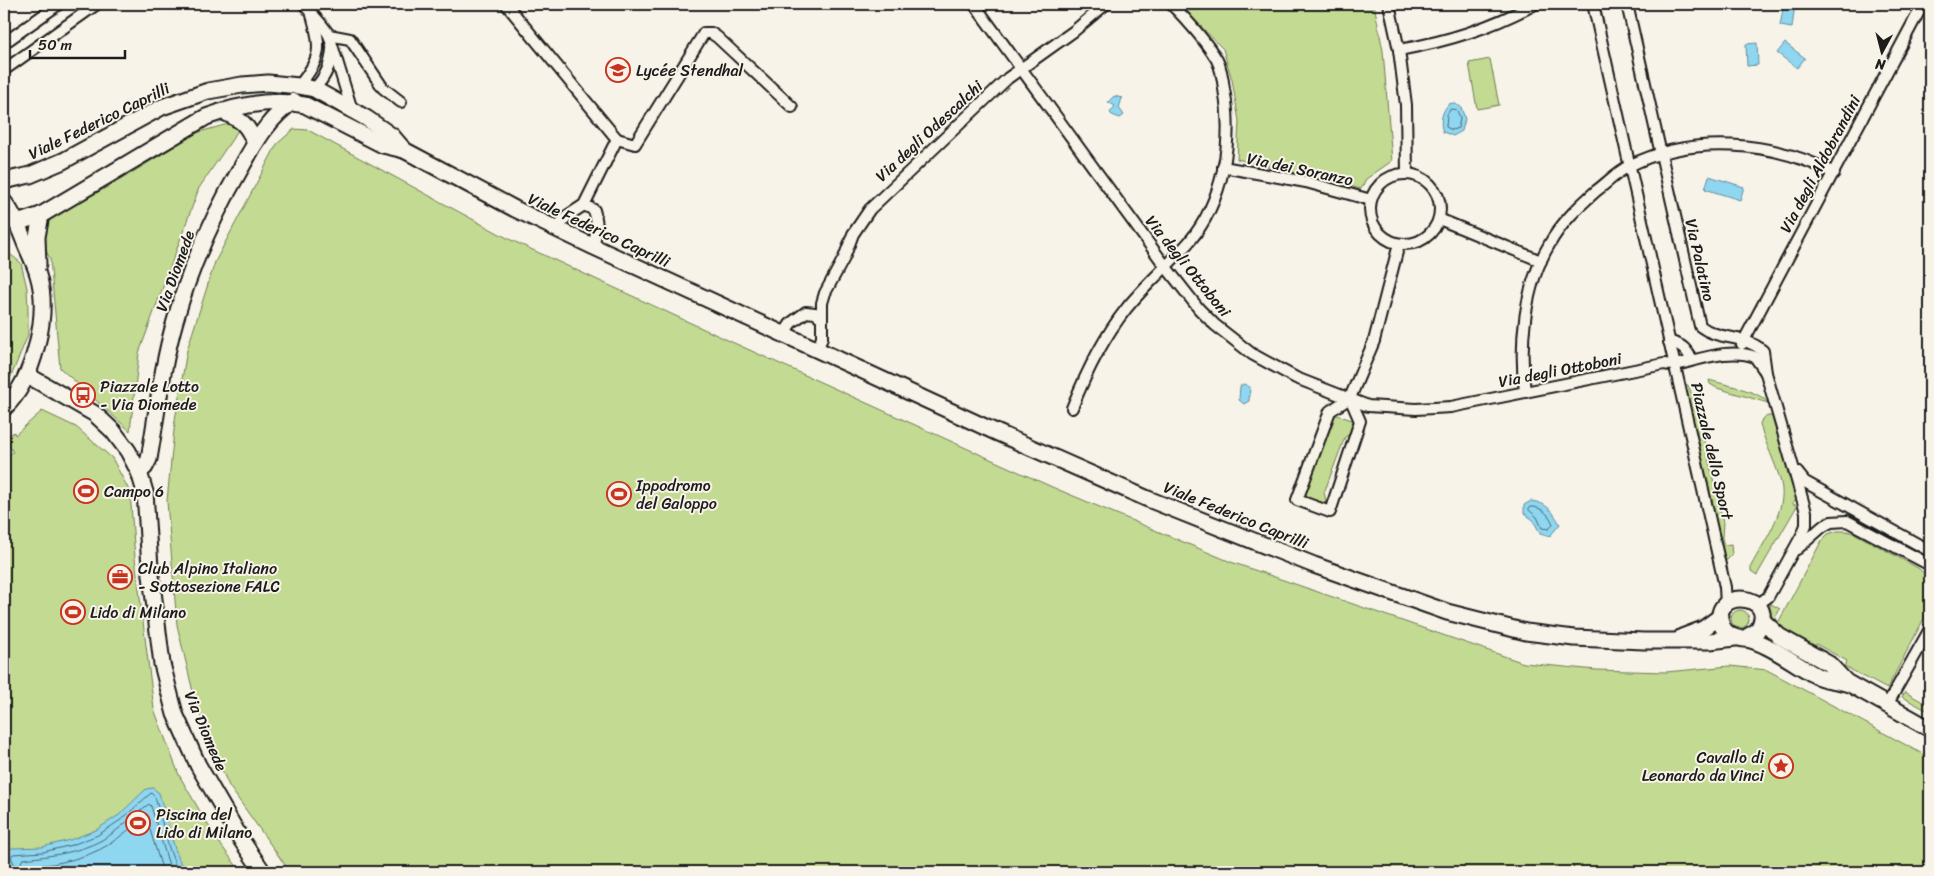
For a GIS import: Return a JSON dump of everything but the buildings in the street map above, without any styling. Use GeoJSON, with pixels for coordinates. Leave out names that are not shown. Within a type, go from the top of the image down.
{"type":"FeatureCollection","features":[{"type":"Feature","properties":{"kind":"street"},"geometry":{"type":"LineString","coordinates":[[4,43],[59,4]]}},
{"type":"Feature","properties":{"kind":"street"},"geometry":{"type":"LineString","coordinates":[[4,70],[97,4]]}},
{"type":"Feature","properties":{"kind":"street"},"geometry":{"type":"LineString","coordinates":[[304,4],[329,35],[352,110]]}},
{"type":"Feature","properties":{"kind":"street"},"geometry":{"type":"LineString","coordinates":[[506,4],[617,139],[635,144],[704,33],[711,33],[717,37],[792,106]]}},
{"type":"Feature","properties":{"kind":"street","name":"Via degli Ottoboni"},"geometry":{"type":"LineString","coordinates":[[974,4],[1166,267],[1210,320],[1252,354],[1296,378],[1368,406],[1416,409],[1451,407],[1664,364],[1675,366]]}},
{"type":"Feature","properties":{"kind":"street","name":"Via degli Odescalchi"},"geometry":{"type":"LineString","coordinates":[[822,318],[822,303],[825,293],[844,258],[853,234],[870,209],[1008,78],[1074,31],[1106,4]]}},
{"type":"Feature","properties":{"kind":"street"},"geometry":{"type":"LineString","coordinates":[[1072,408],[1082,382],[1104,342],[1126,308],[1189,242],[1205,219],[1214,201],[1223,167],[1229,124],[1218,61],[1172,4]]}},
{"type":"Feature","properties":{"kind":"street"},"geometry":{"type":"LineString","coordinates":[[1389,4],[1399,50],[1406,105],[1407,174]]}},
{"type":"Feature","properties":{"kind":"street"},"geometry":{"type":"LineString","coordinates":[[1399,50],[1472,33],[1495,25],[1536,4]]}},
{"type":"Feature","properties":{"kind":"street"},"geometry":{"type":"LineString","coordinates":[[1593,4],[1675,366]]}},
{"type":"Feature","properties":{"kind":"street","name":"Via Palatino"},"geometry":{"type":"LineString","coordinates":[[1627,4],[1700,326],[1715,336],[1744,340]]}},
{"type":"Feature","properties":{"kind":"street","name":"Via degli Aldobrandini"},"geometry":{"type":"LineString","coordinates":[[1744,340],[1780,269],[1834,173],[1923,4]]}},
{"type":"Feature","properties":{"kind":"street"},"geometry":{"type":"LineString","coordinates":[[306,88],[319,43],[312,14]]}},
{"type":"Feature","properties":{"kind":"street"},"geometry":{"type":"LineString","coordinates":[[329,35],[350,39],[383,88],[401,102]]}},
{"type":"Feature","properties":{"kind":"street"},"geometry":{"type":"LineString","coordinates":[[292,102],[306,88],[324,79],[331,58],[332,46]]}},
{"type":"Feature","properties":{"kind":"street","name":"Viale Federico Caprilli"},"geometry":{"type":"LineString","coordinates":[[4,181],[30,175],[63,161],[162,107],[179,100],[208,91],[242,85],[268,84],[306,88],[352,110],[392,136],[404,150]]}},
{"type":"Feature","properties":{"kind":"street","name":"Viale Federico Caprilli"},"geometry":{"type":"LineString","coordinates":[[17,223],[41,215],[186,128],[222,111],[260,102],[292,102],[316,110],[383,145],[404,150],[592,246],[1134,494],[1314,565],[1420,603],[1474,620],[1526,632],[1574,638],[1664,642],[1740,638]]}},
{"type":"Feature","properties":{"kind":"street","name":"Via Diomede"},"geometry":{"type":"LineString","coordinates":[[139,472],[145,467],[149,459],[159,393],[175,320],[207,233],[219,207],[255,143],[273,117],[292,102]]}},
{"type":"Feature","properties":{"kind":"street"},"geometry":{"type":"LineString","coordinates":[[222,111],[239,119],[248,126],[255,143]]}},
{"type":"Feature","properties":{"kind":"street"},"geometry":{"type":"LineString","coordinates":[[556,229],[567,216],[584,205],[617,139]]}},
{"type":"Feature","properties":{"kind":"street"},"geometry":{"type":"LineString","coordinates":[[1525,392],[1523,378],[1524,329],[1529,296],[1548,245],[1568,217],[1581,204],[1630,166],[1675,150],[1717,145],[1746,146],[1785,154],[1834,173]]}},
{"type":"Feature","properties":{"kind":"street","name":"Via dei Soranzo"},"geometry":{"type":"LineString","coordinates":[[1223,167],[1306,182],[1370,200]]}},
{"type":"Feature","properties":{"kind":"street"},"geometry":{"type":"LineString","coordinates":[[1407,174],[1423,179],[1435,191],[1439,203],[1439,219],[1433,230],[1424,239],[1412,244],[1400,244],[1385,238],[1374,227],[1370,212],[1370,200],[1376,189],[1384,181],[1395,176],[1407,174]]}},
{"type":"Feature","properties":{"kind":"street"},"geometry":{"type":"LineString","coordinates":[[4,202],[12,211],[38,276]]}},
{"type":"Feature","properties":{"kind":"street"},"geometry":{"type":"LineString","coordinates":[[584,205],[594,210],[597,221],[597,231],[592,246]]}},
{"type":"Feature","properties":{"kind":"street"},"geometry":{"type":"LineString","coordinates":[[4,408],[16,395],[28,375],[36,352],[40,328],[41,302],[37,237],[41,215]]}},
{"type":"Feature","properties":{"kind":"street"},"geometry":{"type":"LineString","coordinates":[[1439,219],[1541,261]]}},
{"type":"Feature","properties":{"kind":"street"},"geometry":{"type":"LineString","coordinates":[[1350,398],[1360,421],[1330,512],[1297,500],[1330,411],[1350,398],[1374,341],[1400,244]]}},
{"type":"Feature","properties":{"kind":"street"},"geometry":{"type":"LineString","coordinates":[[784,335],[791,323],[806,312],[814,313],[822,318],[822,338],[817,350]]}},
{"type":"Feature","properties":{"kind":"street"},"geometry":{"type":"LineString","coordinates":[[1740,638],[1756,633],[1759,612],[1804,532],[1807,521],[1766,373],[1763,351],[1744,340],[1736,353],[1755,357],[1766,373]]}},
{"type":"Feature","properties":{"kind":"street"},"geometry":{"type":"LineString","coordinates":[[1669,342],[1678,343],[1685,348],[1692,360]]}},
{"type":"Feature","properties":{"kind":"street","name":"Piazzale dello Sport"},"geometry":{"type":"LineString","coordinates":[[1736,353],[1692,360],[1675,366],[1725,587],[1723,628],[1740,638]]}},
{"type":"Feature","properties":{"kind":"street","name":"Via Diomede"},"geometry":{"type":"LineString","coordinates":[[28,375],[95,414],[128,451],[139,472],[145,492],[150,567],[162,664],[176,714],[198,765],[242,841],[263,872]]}},
{"type":"Feature","properties":{"kind":"street"},"geometry":{"type":"LineString","coordinates":[[1794,470],[1805,482],[1930,551]]}},
{"type":"Feature","properties":{"kind":"street"},"geometry":{"type":"LineString","coordinates":[[1792,553],[1826,524],[1840,520],[1847,521],[1930,565]]}},
{"type":"Feature","properties":{"kind":"street"},"geometry":{"type":"LineString","coordinates":[[1723,611],[1731,601],[1741,598],[1751,600],[1778,636],[1830,664],[1849,684]]}},
{"type":"Feature","properties":{"kind":"street","name":"Viale Federico Caprilli"},"geometry":{"type":"LineString","coordinates":[[1664,642],[1690,635],[1723,611]]}},
{"type":"Feature","properties":{"kind":"street"},"geometry":{"type":"LineString","coordinates":[[1887,705],[1930,629]]}},
{"type":"Feature","properties":{"kind":"street"},"geometry":{"type":"LineString","coordinates":[[1740,638],[1755,641],[1822,678],[1849,684],[1930,729]]}},
{"type":"Feature","properties":{"kind":"green space"},"geometry":{"type":"Polygon","coordinates":[[[1179,4],[1374,4],[1383,51],[1392,161],[1366,179],[1361,189],[1237,159],[1239,121],[1232,80],[1223,49],[1179,4]]]}},
{"type":"Feature","properties":{"kind":"green space"},"geometry":{"type":"Polygon","coordinates":[[[1490,59],[1499,105],[1477,109],[1469,63],[1490,59]]]}},
{"type":"Feature","properties":{"kind":"green space"},"geometry":{"type":"Polygon","coordinates":[[[235,122],[243,123],[199,188],[139,353],[130,431],[60,368],[50,259],[32,223],[69,208],[120,180],[196,133],[235,122]]]}},
{"type":"Feature","properties":{"kind":"green space","name":"Ippodromo del Galoppo"},"geometry":{"type":"Polygon","coordinates":[[[294,129],[308,130],[509,239],[734,343],[1052,487],[1231,562],[1524,663],[1596,670],[1666,672],[1730,666],[1767,670],[1930,758],[1930,872],[290,872],[229,786],[210,744],[194,696],[177,625],[167,501],[175,420],[187,350],[215,262],[277,144],[294,129]]]}},
{"type":"Feature","properties":{"kind":"green space"},"geometry":{"type":"Polygon","coordinates":[[[4,249],[21,263],[27,288],[28,335],[10,379],[4,383],[4,249]]]}},
{"type":"Feature","properties":{"kind":"green space"},"geometry":{"type":"Polygon","coordinates":[[[1709,380],[1758,395],[1768,403],[1717,388],[1710,384],[1709,380]]]}},
{"type":"Feature","properties":{"kind":"green space"},"geometry":{"type":"Polygon","coordinates":[[[1685,384],[1688,385],[1698,413],[1723,522],[1722,538],[1724,545],[1731,544],[1732,555],[1727,560],[1725,560],[1685,384]]]}},
{"type":"Feature","properties":{"kind":"green space","name":"Lido di Milano"},"geometry":{"type":"Polygon","coordinates":[[[42,411],[76,427],[112,458],[130,492],[135,558],[154,709],[179,775],[215,837],[241,872],[4,872],[4,457],[13,452],[6,441],[7,437],[14,432],[15,435],[42,411]]]}},
{"type":"Feature","properties":{"kind":"green space"},"geometry":{"type":"Polygon","coordinates":[[[1334,414],[1355,421],[1351,434],[1345,437],[1324,493],[1325,503],[1300,496],[1306,489],[1329,431],[1327,425],[1334,414]]]}},
{"type":"Feature","properties":{"kind":"green space"},"geometry":{"type":"Polygon","coordinates":[[[1772,416],[1797,499],[1792,503],[1797,506],[1757,575],[1751,571],[1751,566],[1778,515],[1782,493],[1779,476],[1760,424],[1762,419],[1772,416]]]}},
{"type":"Feature","properties":{"kind":"green space"},"geometry":{"type":"Polygon","coordinates":[[[1837,531],[1854,533],[1918,568],[1930,579],[1930,607],[1887,689],[1844,666],[1847,661],[1816,644],[1813,649],[1790,637],[1782,632],[1771,620],[1769,612],[1771,604],[1780,609],[1775,618],[1778,623],[1822,540],[1828,534],[1837,531]]]}},
{"type":"Feature","properties":{"kind":"green space"},"geometry":{"type":"Polygon","coordinates":[[[1736,610],[1744,610],[1749,615],[1747,626],[1736,628],[1731,623],[1731,615],[1736,610]]]}},
{"type":"Feature","properties":{"kind":"green space"},"geometry":{"type":"Polygon","coordinates":[[[1905,692],[1930,706],[1930,712],[1902,697],[1905,692]]]}},
{"type":"Feature","properties":{"kind":"water"},"geometry":{"type":"Polygon","coordinates":[[[1784,4],[1795,4],[1792,28],[1780,26],[1784,4]]]}},
{"type":"Feature","properties":{"kind":"water"},"geometry":{"type":"Polygon","coordinates":[[[1757,43],[1758,65],[1747,66],[1746,44],[1757,43]]]}},
{"type":"Feature","properties":{"kind":"water"},"geometry":{"type":"Polygon","coordinates":[[[1785,43],[1805,58],[1797,68],[1777,53],[1785,43]]]}},
{"type":"Feature","properties":{"kind":"water"},"geometry":{"type":"Polygon","coordinates":[[[1114,96],[1122,98],[1119,108],[1124,115],[1120,118],[1110,113],[1115,106],[1108,102],[1114,96]]]}},
{"type":"Feature","properties":{"kind":"water"},"geometry":{"type":"Polygon","coordinates":[[[1453,103],[1461,107],[1465,119],[1462,131],[1453,136],[1443,132],[1441,125],[1445,110],[1449,104],[1453,103]]]}},
{"type":"Feature","properties":{"kind":"water"},"geometry":{"type":"Polygon","coordinates":[[[1709,176],[1744,187],[1740,200],[1705,189],[1709,176]]]}},
{"type":"Feature","properties":{"kind":"water"},"geometry":{"type":"Polygon","coordinates":[[[1244,384],[1250,387],[1249,401],[1244,404],[1239,400],[1240,386],[1244,384]]]}},
{"type":"Feature","properties":{"kind":"water"},"geometry":{"type":"Polygon","coordinates":[[[1531,501],[1549,508],[1560,524],[1550,536],[1540,533],[1533,520],[1524,513],[1524,505],[1531,501]]]}},
{"type":"Feature","properties":{"kind":"water","name":"Piscina del Lido di Milano"},"geometry":{"type":"Polygon","coordinates":[[[153,788],[159,793],[175,849],[184,872],[14,872],[5,856],[7,850],[13,848],[42,847],[70,840],[96,830],[119,815],[146,789],[153,788]]]}},
{"type":"Feature","properties":{"kind":"place","name":"Lycée Stendhal"},"geometry":{"type":"Point","coordinates":[618,70]}},
{"type":"Feature","properties":{"kind":"place","name":"Piazzale Lotto - Via Diomede"},"geometry":{"type":"Point","coordinates":[83,395]}},
{"type":"Feature","properties":{"kind":"place","name":"Campo 6"},"geometry":{"type":"Point","coordinates":[86,491]}},
{"type":"Feature","properties":{"kind":"place","name":"Ippodromo del Galoppo"},"geometry":{"type":"Point","coordinates":[619,494]}},
{"type":"Feature","properties":{"kind":"place","name":"Club Alpino Italiano - Sottosezione FALC"},"geometry":{"type":"Point","coordinates":[120,577]}},
{"type":"Feature","properties":{"kind":"place","name":"Lido di Milano"},"geometry":{"type":"Point","coordinates":[73,612]}},
{"type":"Feature","properties":{"kind":"place","name":"Cavallo di Leonardo da Vinci"},"geometry":{"type":"Point","coordinates":[1781,766]}},
{"type":"Feature","properties":{"kind":"place","name":"Piscina del Lido di Milano"},"geometry":{"type":"Point","coordinates":[138,823]}}]}
